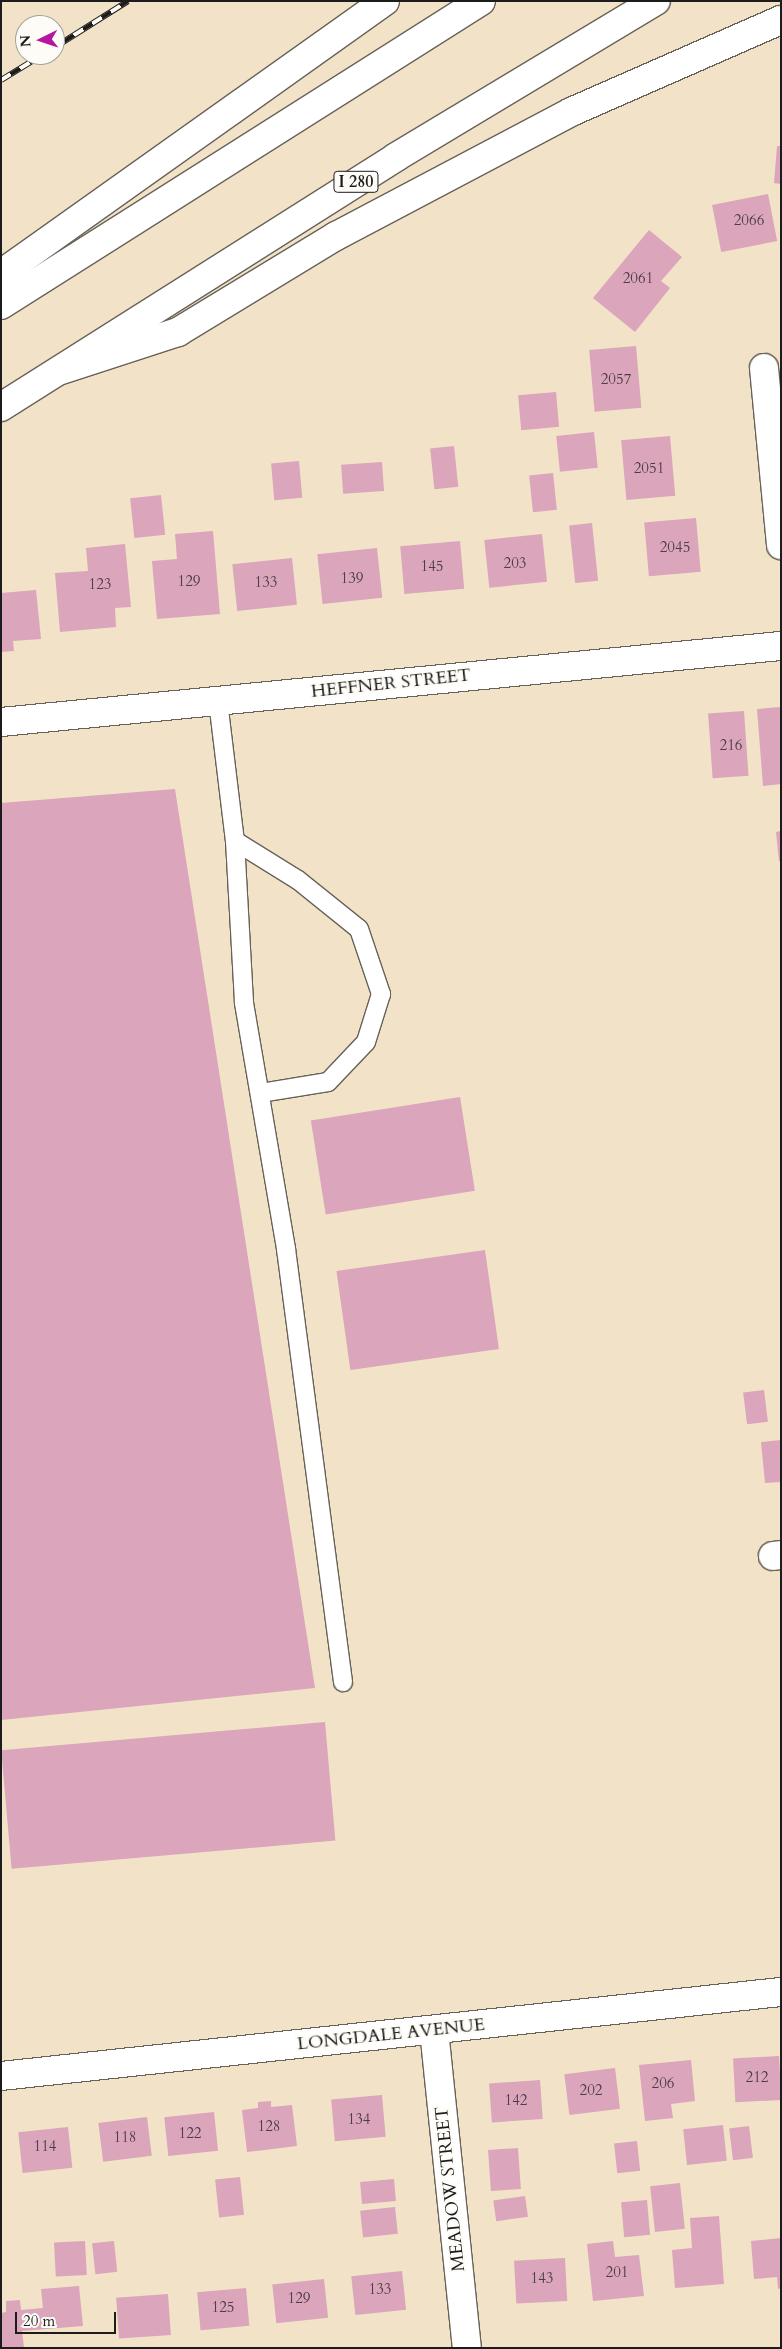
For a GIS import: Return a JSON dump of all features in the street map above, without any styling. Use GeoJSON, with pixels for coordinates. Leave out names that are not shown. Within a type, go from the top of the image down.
{"type":"FeatureCollection","features":[{"type":"Feature","properties":{"kind":"main road"},"geometry":{"type":"LineString","coordinates":[[1,274],[385,1]]}},
{"type":"Feature","properties":{"kind":"main road"},"geometry":{"type":"LineString","coordinates":[[1,305],[481,1]]}},
{"type":"Feature","properties":{"kind":"main road","name":"I 280"},"geometry":{"type":"LineString","coordinates":[[1,407],[396,157],[656,1]]}},
{"type":"Feature","properties":{"kind":"main road"},"geometry":{"type":"LineString","coordinates":[[61,370],[178,332],[336,236],[571,112],[781,20]]}},
{"type":"Feature","properties":{"kind":"main road"},"geometry":{"type":"LineString","coordinates":[[764,368],[781,545]]}},
{"type":"Feature","properties":{"kind":"main road","name":"HEFFNER STREET"},"geometry":{"type":"LineString","coordinates":[[1,722],[781,646]]}},
{"type":"Feature","properties":{"kind":"main road","name":"LONGDALE AVENUE"},"geometry":{"type":"LineString","coordinates":[[1,2076],[781,1992]]}},
{"type":"Feature","properties":{"kind":"main road","name":"MEADOW STREET"},"geometry":{"type":"LineString","coordinates":[[434,2030],[467,2348]]}},
{"type":"Feature","properties":{"kind":"lane"},"geometry":{"type":"LineString","coordinates":[[218,701],[235,841],[244,1003],[286,1249],[343,1682]]}},
{"type":"Feature","properties":{"kind":"lane"},"geometry":{"type":"LineString","coordinates":[[235,841],[298,880],[359,928],[381,994],[366,1042],[328,1082],[260,1093]]}},
{"type":"Feature","properties":{"kind":"building"},"geometry":{"type":"Polygon","coordinates":[[[777,146],[781,146],[781,184],[774,183],[777,146]]]}},
{"type":"Feature","properties":{"kind":"building"},"geometry":{"type":"Polygon","coordinates":[[[768,194],[777,241],[721,252],[712,205],[768,194]]]}},
{"type":"Feature","properties":{"kind":"building"},"geometry":{"type":"Polygon","coordinates":[[[649,230],[682,257],[661,281],[670,288],[635,332],[593,298],[649,230]]]}},
{"type":"Feature","properties":{"kind":"building"},"geometry":{"type":"Polygon","coordinates":[[[636,346],[641,408],[595,412],[589,350],[636,346]]]}},
{"type":"Feature","properties":{"kind":"building"},"geometry":{"type":"Polygon","coordinates":[[[556,392],[559,427],[521,430],[518,395],[556,392]]]}},
{"type":"Feature","properties":{"kind":"building"},"geometry":{"type":"Polygon","coordinates":[[[594,432],[598,468],[560,472],[556,436],[594,432]]]}},
{"type":"Feature","properties":{"kind":"building"},"geometry":{"type":"Polygon","coordinates":[[[670,436],[675,496],[626,500],[621,440],[670,436]]]}},
{"type":"Feature","properties":{"kind":"building"},"geometry":{"type":"Polygon","coordinates":[[[454,446],[458,487],[434,489],[430,449],[454,446]]]}},
{"type":"Feature","properties":{"kind":"building"},"geometry":{"type":"Polygon","coordinates":[[[299,461],[302,498],[274,500],[271,463],[299,461]]]}},
{"type":"Feature","properties":{"kind":"building"},"geometry":{"type":"Polygon","coordinates":[[[382,462],[384,491],[343,494],[341,465],[382,462]]]}},
{"type":"Feature","properties":{"kind":"building"},"geometry":{"type":"Polygon","coordinates":[[[553,473],[557,510],[533,512],[529,476],[553,473]]]}},
{"type":"Feature","properties":{"kind":"building"},"geometry":{"type":"Polygon","coordinates":[[[161,495],[165,535],[134,538],[130,498],[161,495]]]}},
{"type":"Feature","properties":{"kind":"building"},"geometry":{"type":"Polygon","coordinates":[[[696,518],[701,572],[649,576],[644,523],[696,518]]]}},
{"type":"Feature","properties":{"kind":"building"},"geometry":{"type":"Polygon","coordinates":[[[592,523],[598,581],[575,583],[569,525],[592,523]]]}},
{"type":"Feature","properties":{"kind":"building"},"geometry":{"type":"Polygon","coordinates":[[[213,531],[220,614],[157,619],[152,561],[177,559],[175,534],[213,531]]]}},
{"type":"Feature","properties":{"kind":"building"},"geometry":{"type":"Polygon","coordinates":[[[542,534],[547,582],[489,588],[484,540],[542,534]]]}},
{"type":"Feature","properties":{"kind":"building"},"geometry":{"type":"Polygon","coordinates":[[[460,541],[464,589],[404,594],[400,546],[460,541]]]}},
{"type":"Feature","properties":{"kind":"building"},"geometry":{"type":"Polygon","coordinates":[[[125,544],[131,607],[115,608],[116,627],[60,632],[55,573],[88,571],[86,548],[125,544]]]}},
{"type":"Feature","properties":{"kind":"building"},"geometry":{"type":"Polygon","coordinates":[[[377,548],[382,598],[323,604],[317,554],[377,548]]]}},
{"type":"Feature","properties":{"kind":"building"},"geometry":{"type":"Polygon","coordinates":[[[292,558],[297,605],[237,611],[232,564],[292,558]]]}},
{"type":"Feature","properties":{"kind":"building"},"geometry":{"type":"Polygon","coordinates":[[[36,590],[41,639],[13,641],[14,651],[1,652],[1,593],[36,590]]]}},
{"type":"Feature","properties":{"kind":"building"},"geometry":{"type":"Polygon","coordinates":[[[781,707],[781,784],[763,786],[757,709],[781,707]]]}},
{"type":"Feature","properties":{"kind":"building"},"geometry":{"type":"Polygon","coordinates":[[[744,711],[749,776],[713,778],[708,714],[744,711]]]}},
{"type":"Feature","properties":{"kind":"building"},"geometry":{"type":"Polygon","coordinates":[[[175,789],[315,1688],[1,1720],[1,803],[175,789]]]}},
{"type":"Feature","properties":{"kind":"building"},"geometry":{"type":"Polygon","coordinates":[[[781,831],[781,861],[779,861],[776,832],[781,831]]]}},
{"type":"Feature","properties":{"kind":"building"},"geometry":{"type":"Polygon","coordinates":[[[460,1097],[475,1191],[326,1214],[311,1121],[460,1097]]]}},
{"type":"Feature","properties":{"kind":"building"},"geometry":{"type":"Polygon","coordinates":[[[485,1250],[499,1349],[350,1370],[336,1271],[485,1250]]]}},
{"type":"Feature","properties":{"kind":"building"},"geometry":{"type":"Polygon","coordinates":[[[764,1390],[768,1422],[747,1424],[743,1393],[764,1390]]]}},
{"type":"Feature","properties":{"kind":"building"},"geometry":{"type":"Polygon","coordinates":[[[781,1440],[781,1482],[765,1483],[761,1442],[781,1440]]]}},
{"type":"Feature","properties":{"kind":"building"},"geometry":{"type":"Polygon","coordinates":[[[325,1722],[335,1841],[12,1869],[1,1750],[325,1722]]]}},
{"type":"Feature","properties":{"kind":"building"},"geometry":{"type":"Polygon","coordinates":[[[779,2056],[781,2100],[735,2102],[733,2058],[779,2056]]]}},
{"type":"Feature","properties":{"kind":"building"},"geometry":{"type":"Polygon","coordinates":[[[691,2060],[695,2101],[671,2104],[673,2118],[645,2121],[639,2065],[691,2060]]]}},
{"type":"Feature","properties":{"kind":"building"},"geometry":{"type":"Polygon","coordinates":[[[615,2068],[620,2109],[569,2115],[564,2074],[615,2068]]]}},
{"type":"Feature","properties":{"kind":"building"},"geometry":{"type":"Polygon","coordinates":[[[540,2080],[543,2119],[492,2122],[489,2084],[540,2080]]]}},
{"type":"Feature","properties":{"kind":"building"},"geometry":{"type":"Polygon","coordinates":[[[382,2095],[386,2137],[335,2141],[331,2099],[382,2095]]]}},
{"type":"Feature","properties":{"kind":"building"},"geometry":{"type":"Polygon","coordinates":[[[271,2101],[271,2107],[292,2105],[297,2146],[247,2152],[242,2110],[258,2108],[258,2102],[271,2101]]]}},
{"type":"Feature","properties":{"kind":"building"},"geometry":{"type":"Polygon","coordinates":[[[214,2112],[218,2151],[168,2156],[164,2117],[214,2112]]]}},
{"type":"Feature","properties":{"kind":"building"},"geometry":{"type":"Polygon","coordinates":[[[147,2117],[152,2156],[103,2162],[98,2123],[147,2117]]]}},
{"type":"Feature","properties":{"kind":"building"},"geometry":{"type":"Polygon","coordinates":[[[723,2125],[727,2161],[687,2165],[683,2129],[723,2125]]]}},
{"type":"Feature","properties":{"kind":"building"},"geometry":{"type":"Polygon","coordinates":[[[749,2126],[753,2158],[733,2160],[729,2128],[749,2126]]]}},
{"type":"Feature","properties":{"kind":"building"},"geometry":{"type":"Polygon","coordinates":[[[68,2127],[72,2168],[23,2173],[18,2132],[68,2127]]]}},
{"type":"Feature","properties":{"kind":"building"},"geometry":{"type":"Polygon","coordinates":[[[637,2141],[640,2171],[617,2173],[614,2143],[637,2141]]]}},
{"type":"Feature","properties":{"kind":"building"},"geometry":{"type":"Polygon","coordinates":[[[518,2148],[521,2189],[491,2191],[488,2150],[518,2148]]]}},
{"type":"Feature","properties":{"kind":"building"},"geometry":{"type":"Polygon","coordinates":[[[240,2177],[244,2215],[219,2217],[215,2180],[240,2177]]]}},
{"type":"Feature","properties":{"kind":"building"},"geometry":{"type":"Polygon","coordinates":[[[394,2179],[396,2201],[362,2204],[360,2182],[394,2179]]]}},
{"type":"Feature","properties":{"kind":"building"},"geometry":{"type":"Polygon","coordinates":[[[680,2183],[685,2229],[655,2232],[650,2186],[680,2183]]]}},
{"type":"Feature","properties":{"kind":"building"},"geometry":{"type":"Polygon","coordinates":[[[525,2196],[528,2217],[496,2221],[493,2200],[525,2196]]]}},
{"type":"Feature","properties":{"kind":"building"},"geometry":{"type":"Polygon","coordinates":[[[647,2200],[650,2235],[624,2237],[621,2202],[647,2200]]]}},
{"type":"Feature","properties":{"kind":"building"},"geometry":{"type":"Polygon","coordinates":[[[395,2207],[398,2234],[363,2238],[360,2211],[395,2207]]]}},
{"type":"Feature","properties":{"kind":"building"},"geometry":{"type":"Polygon","coordinates":[[[719,2216],[724,2284],[675,2288],[672,2250],[692,2248],[690,2218],[719,2216]]]}},
{"type":"Feature","properties":{"kind":"building"},"geometry":{"type":"Polygon","coordinates":[[[781,2238],[781,2288],[778,2289],[777,2277],[754,2279],[751,2241],[781,2238]]]}},
{"type":"Feature","properties":{"kind":"building"},"geometry":{"type":"Polygon","coordinates":[[[85,2241],[87,2275],[56,2277],[54,2243],[85,2241]]]}},
{"type":"Feature","properties":{"kind":"building"},"geometry":{"type":"Polygon","coordinates":[[[114,2241],[117,2272],[95,2274],[92,2243],[114,2241]]]}},
{"type":"Feature","properties":{"kind":"building"},"geometry":{"type":"Polygon","coordinates":[[[613,2241],[615,2257],[639,2255],[644,2296],[593,2301],[587,2244],[613,2241]]]}},
{"type":"Feature","properties":{"kind":"building"},"geometry":{"type":"Polygon","coordinates":[[[565,2258],[567,2301],[516,2304],[514,2261],[565,2258]]]}},
{"type":"Feature","properties":{"kind":"building"},"geometry":{"type":"Polygon","coordinates":[[[402,2271],[406,2310],[355,2315],[351,2276],[402,2271]]]}},
{"type":"Feature","properties":{"kind":"building"},"geometry":{"type":"Polygon","coordinates":[[[324,2279],[328,2318],[276,2323],[272,2284],[324,2279]]]}},
{"type":"Feature","properties":{"kind":"building"},"geometry":{"type":"Polygon","coordinates":[[[79,2286],[83,2326],[22,2331],[24,2348],[1,2348],[1,2313],[6,2312],[6,2301],[20,2300],[21,2310],[43,2308],[41,2289],[79,2286]]]}},
{"type":"Feature","properties":{"kind":"building"},"geometry":{"type":"Polygon","coordinates":[[[246,2288],[249,2326],[200,2330],[197,2292],[246,2288]]]}},
{"type":"Feature","properties":{"kind":"building"},"geometry":{"type":"Polygon","coordinates":[[[168,2294],[171,2335],[119,2339],[116,2298],[168,2294]]]}},
{"type":"Feature","properties":{"kind":"railway"},"geometry":{"type":"LineString","coordinates":[[65,41],[128,1]]}},
{"type":"Feature","properties":{"kind":"railway"},"geometry":{"type":"LineString","coordinates":[[1,80],[26,65]]}}]}
